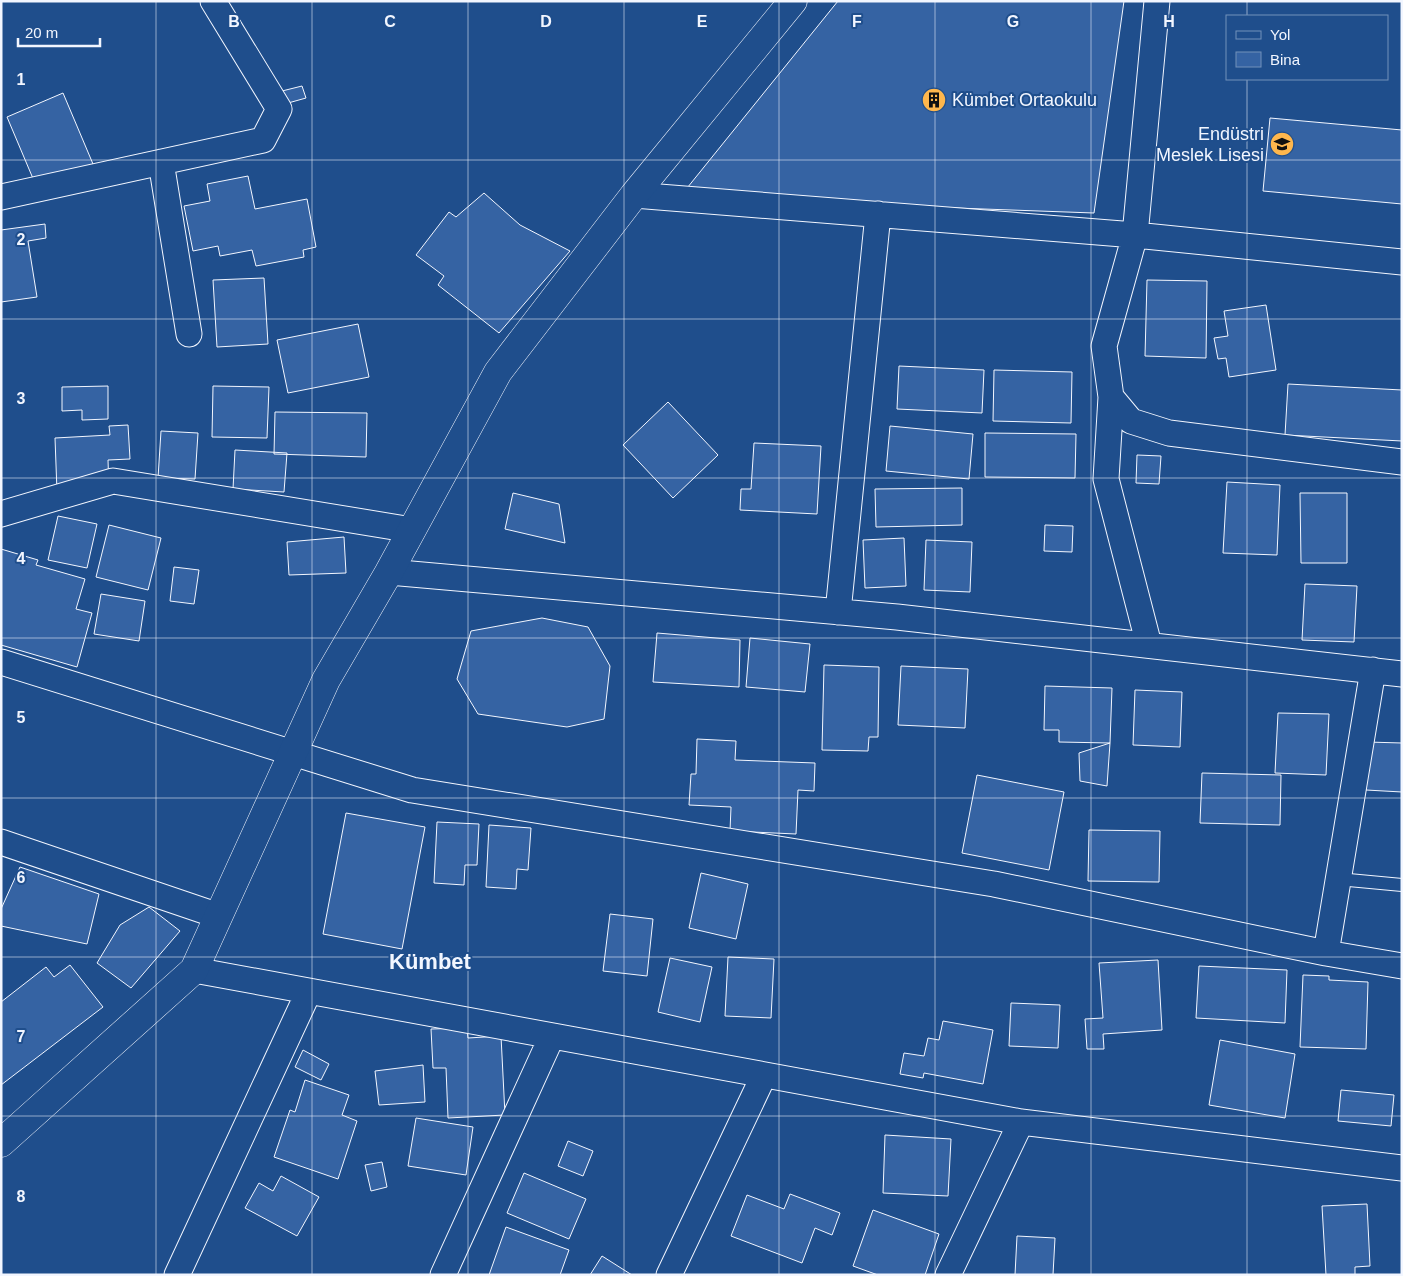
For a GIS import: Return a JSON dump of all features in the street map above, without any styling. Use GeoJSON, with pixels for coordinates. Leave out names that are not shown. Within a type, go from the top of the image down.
{"type":"FeatureCollection","features":[{"type":"Feature","properties":{"kind":"street"},"geometry":{"type":"LineString","coordinates":[[1,1143],[194,970],[326,680],[389,572],[498,372],[634,195],[793,1]]}},
{"type":"Feature","properties":{"kind":"street"},"geometry":{"type":"LineString","coordinates":[[1149,645],[1106,479],[1111,396],[1104,346],[1135,235],[1157,1]]}},
{"type":"Feature","properties":{"kind":"street"},"geometry":{"type":"LineString","coordinates":[[1,197],[263,140],[279,109],[222,3]]}},
{"type":"Feature","properties":{"kind":"street"},"geometry":{"type":"LineString","coordinates":[[160,162],[189,334]]}},
{"type":"Feature","properties":{"kind":"street"},"geometry":{"type":"LineString","coordinates":[[634,195],[1135,235],[1402,262]]}},
{"type":"Feature","properties":{"kind":"street"},"geometry":{"type":"LineString","coordinates":[[838,612],[878,214]]}},
{"type":"Feature","properties":{"kind":"street"},"geometry":{"type":"LineString","coordinates":[[1111,396],[1131,421],[1169,433],[1402,462]]}},
{"type":"Feature","properties":{"kind":"street"},"geometry":{"type":"LineString","coordinates":[[1,514],[114,481],[412,530]]}},
{"type":"Feature","properties":{"kind":"street"},"geometry":{"type":"LineString","coordinates":[[389,572],[838,612],[1402,674]]}},
{"type":"Feature","properties":{"kind":"street"},"geometry":{"type":"LineString","coordinates":[[1,662],[412,790],[994,884],[1326,953],[1402,966]]}},
{"type":"Feature","properties":{"kind":"street"},"geometry":{"type":"LineString","coordinates":[[1326,953],[1373,670]]}},
{"type":"Feature","properties":{"kind":"street"},"geometry":{"type":"LineString","coordinates":[[1,842],[219,916]]}},
{"type":"Feature","properties":{"kind":"street"},"geometry":{"type":"LineString","coordinates":[[194,970],[1021,1122],[1402,1168]]}},
{"type":"Feature","properties":{"kind":"street"},"geometry":{"type":"LineString","coordinates":[[178,1275],[308,991]]}},
{"type":"Feature","properties":{"kind":"street"},"geometry":{"type":"LineString","coordinates":[[444,1275],[552,1036]]}},
{"type":"Feature","properties":{"kind":"street"},"geometry":{"type":"LineString","coordinates":[[669,1275],[764,1075]]}},
{"type":"Feature","properties":{"kind":"street"},"geometry":{"type":"LineString","coordinates":[[948,1275],[1021,1122]]}},
{"type":"Feature","properties":{"kind":"lane"},"geometry":{"type":"LineString","coordinates":[[1338,879],[1402,885]]}},
{"type":"Feature","properties":{"kind":"building","name":"Kümbet Ortaokulu"},"geometry":{"type":"Polygon","coordinates":[[[838,1],[1124,1],[1094,213],[679,198],[838,1]]]}},
{"type":"Feature","properties":{"kind":"building"},"geometry":{"type":"Polygon","coordinates":[[[302,86],[306,98],[281,105],[278,92],[302,86]]]}},
{"type":"Feature","properties":{"kind":"building"},"geometry":{"type":"Polygon","coordinates":[[[63,93],[93,164],[37,188],[7,117],[63,93]]]}},
{"type":"Feature","properties":{"kind":"building"},"geometry":{"type":"Polygon","coordinates":[[[1270,118],[1402,130],[1402,204],[1263,191],[1270,118]]]}},
{"type":"Feature","properties":{"kind":"building"},"geometry":{"type":"Polygon","coordinates":[[[248,176],[255,209],[307,199],[316,247],[303,250],[304,257],[256,266],[252,250],[220,256],[218,246],[193,251],[184,206],[210,201],[207,184],[248,176]]]}},
{"type":"Feature","properties":{"kind":"building"},"geometry":{"type":"Polygon","coordinates":[[[484,193],[520,225],[570,251],[499,333],[438,285],[444,276],[416,255],[449,212],[456,217],[484,193]]]}},
{"type":"Feature","properties":{"kind":"building"},"geometry":{"type":"Polygon","coordinates":[[[45,224],[46,238],[28,241],[37,297],[1,302],[1,230],[45,224]]]}},
{"type":"Feature","properties":{"kind":"building"},"geometry":{"type":"Polygon","coordinates":[[[264,278],[268,344],[217,347],[213,280],[264,278]]]}},
{"type":"Feature","properties":{"kind":"building"},"geometry":{"type":"Polygon","coordinates":[[[1147,280],[1207,281],[1206,358],[1145,356],[1147,280]]]}},
{"type":"Feature","properties":{"kind":"building"},"geometry":{"type":"Polygon","coordinates":[[[1266,305],[1276,370],[1229,377],[1226,358],[1218,359],[1214,338],[1228,336],[1224,311],[1266,305]]]}},
{"type":"Feature","properties":{"kind":"building"},"geometry":{"type":"Polygon","coordinates":[[[358,324],[369,377],[288,393],[277,340],[358,324]]]}},
{"type":"Feature","properties":{"kind":"building"},"geometry":{"type":"Polygon","coordinates":[[[899,366],[984,370],[982,413],[897,409],[899,366]]]}},
{"type":"Feature","properties":{"kind":"building"},"geometry":{"type":"Polygon","coordinates":[[[994,370],[1072,372],[1071,423],[993,421],[994,370]]]}},
{"type":"Feature","properties":{"kind":"building"},"geometry":{"type":"Polygon","coordinates":[[[1288,384],[1402,390],[1402,441],[1285,435],[1288,384]]]}},
{"type":"Feature","properties":{"kind":"building"},"geometry":{"type":"Polygon","coordinates":[[[108,386],[108,419],[82,420],[82,410],[62,411],[62,387],[108,386]]]}},
{"type":"Feature","properties":{"kind":"building"},"geometry":{"type":"Polygon","coordinates":[[[213,386],[269,387],[267,438],[212,437],[213,386]]]}},
{"type":"Feature","properties":{"kind":"building"},"geometry":{"type":"Polygon","coordinates":[[[668,402],[718,455],[673,498],[623,445],[668,402]]]}},
{"type":"Feature","properties":{"kind":"building"},"geometry":{"type":"Polygon","coordinates":[[[275,412],[367,413],[366,457],[274,454],[275,412]]]}},
{"type":"Feature","properties":{"kind":"building"},"geometry":{"type":"Polygon","coordinates":[[[128,425],[130,459],[108,460],[109,490],[57,492],[55,438],[110,435],[109,426],[128,425]]]}},
{"type":"Feature","properties":{"kind":"building"},"geometry":{"type":"Polygon","coordinates":[[[890,426],[973,434],[969,479],[886,471],[890,426]]]}},
{"type":"Feature","properties":{"kind":"building"},"geometry":{"type":"Polygon","coordinates":[[[161,431],[198,433],[195,479],[158,478],[161,431]]]}},
{"type":"Feature","properties":{"kind":"building"},"geometry":{"type":"Polygon","coordinates":[[[985,433],[1076,434],[1075,478],[985,477],[985,433]]]}},
{"type":"Feature","properties":{"kind":"building"},"geometry":{"type":"Polygon","coordinates":[[[754,443],[821,446],[817,514],[740,510],[741,489],[751,489],[754,443]]]}},
{"type":"Feature","properties":{"kind":"building"},"geometry":{"type":"Polygon","coordinates":[[[235,450],[287,453],[284,492],[233,489],[235,450]]]}},
{"type":"Feature","properties":{"kind":"building"},"geometry":{"type":"Polygon","coordinates":[[[1137,455],[1161,456],[1159,484],[1136,483],[1137,455]]]}},
{"type":"Feature","properties":{"kind":"building"},"geometry":{"type":"Polygon","coordinates":[[[1227,482],[1280,485],[1277,555],[1223,553],[1227,482]]]}},
{"type":"Feature","properties":{"kind":"building"},"geometry":{"type":"Polygon","coordinates":[[[962,488],[962,525],[876,527],[875,489],[962,488]]]}},
{"type":"Feature","properties":{"kind":"building"},"geometry":{"type":"Polygon","coordinates":[[[513,493],[559,504],[565,543],[505,529],[513,493]]]}},
{"type":"Feature","properties":{"kind":"building"},"geometry":{"type":"Polygon","coordinates":[[[1300,493],[1347,493],[1347,563],[1301,563],[1300,493]]]}},
{"type":"Feature","properties":{"kind":"building"},"geometry":{"type":"Polygon","coordinates":[[[58,516],[97,524],[87,568],[48,560],[58,516]]]}},
{"type":"Feature","properties":{"kind":"building"},"geometry":{"type":"Polygon","coordinates":[[[109,525],[161,538],[148,590],[96,577],[109,525]]]}},
{"type":"Feature","properties":{"kind":"building"},"geometry":{"type":"Polygon","coordinates":[[[1045,525],[1073,526],[1072,552],[1044,551],[1045,525]]]}},
{"type":"Feature","properties":{"kind":"building"},"geometry":{"type":"Polygon","coordinates":[[[344,537],[346,573],[289,575],[287,542],[344,537]]]}},
{"type":"Feature","properties":{"kind":"building"},"geometry":{"type":"Polygon","coordinates":[[[904,538],[906,586],[865,588],[863,540],[904,538]]]}},
{"type":"Feature","properties":{"kind":"building"},"geometry":{"type":"Polygon","coordinates":[[[926,540],[972,542],[970,592],[924,590],[926,540]]]}},
{"type":"Feature","properties":{"kind":"building"},"geometry":{"type":"Polygon","coordinates":[[[1,549],[38,560],[36,565],[85,579],[76,609],[92,613],[77,667],[1,645],[1,549]]]}},
{"type":"Feature","properties":{"kind":"building"},"geometry":{"type":"Polygon","coordinates":[[[174,567],[199,570],[194,604],[170,601],[174,567]]]}},
{"type":"Feature","properties":{"kind":"building"},"geometry":{"type":"Polygon","coordinates":[[[1305,584],[1357,586],[1354,642],[1302,640],[1305,584]]]}},
{"type":"Feature","properties":{"kind":"building"},"geometry":{"type":"Polygon","coordinates":[[[101,594],[145,601],[139,641],[94,634],[101,594]]]}},
{"type":"Feature","properties":{"kind":"building"},"geometry":{"type":"Polygon","coordinates":[[[542,618],[588,627],[610,666],[604,719],[567,727],[478,714],[457,679],[471,631],[542,618]]]}},
{"type":"Feature","properties":{"kind":"building"},"geometry":{"type":"Polygon","coordinates":[[[657,633],[740,640],[739,687],[653,682],[657,633]]]}},
{"type":"Feature","properties":{"kind":"building"},"geometry":{"type":"Polygon","coordinates":[[[750,638],[810,644],[805,692],[746,687],[750,638]]]}},
{"type":"Feature","properties":{"kind":"building"},"geometry":{"type":"Polygon","coordinates":[[[824,665],[879,667],[878,737],[869,737],[868,751],[822,750],[824,665]]]}},
{"type":"Feature","properties":{"kind":"building"},"geometry":{"type":"Polygon","coordinates":[[[901,666],[968,669],[965,728],[898,725],[901,666]]]}},
{"type":"Feature","properties":{"kind":"building"},"geometry":{"type":"Polygon","coordinates":[[[1045,686],[1112,688],[1110,743],[1059,742],[1059,730],[1044,730],[1045,686]]]}},
{"type":"Feature","properties":{"kind":"building"},"geometry":{"type":"Polygon","coordinates":[[[1135,690],[1182,692],[1180,747],[1133,745],[1135,690]]]}},
{"type":"Feature","properties":{"kind":"building"},"geometry":{"type":"Polygon","coordinates":[[[1278,713],[1329,714],[1326,775],[1275,773],[1278,713]]]}},
{"type":"Feature","properties":{"kind":"building"},"geometry":{"type":"Polygon","coordinates":[[[697,739],[736,741],[735,760],[815,763],[814,791],[798,790],[796,834],[730,831],[731,807],[689,805],[691,774],[696,774],[697,739]]]}},
{"type":"Feature","properties":{"kind":"building"},"geometry":{"type":"Polygon","coordinates":[[[1367,742],[1402,743],[1402,792],[1366,790],[1367,742]]]}},
{"type":"Feature","properties":{"kind":"building"},"geometry":{"type":"Polygon","coordinates":[[[1110,743],[1107,786],[1080,781],[1079,753],[1110,743]]]}},
{"type":"Feature","properties":{"kind":"building"},"geometry":{"type":"Polygon","coordinates":[[[1202,773],[1281,775],[1280,825],[1200,823],[1202,773]]]}},
{"type":"Feature","properties":{"kind":"building"},"geometry":{"type":"Polygon","coordinates":[[[977,775],[1064,792],[1049,870],[962,853],[977,775]]]}},
{"type":"Feature","properties":{"kind":"building"},"geometry":{"type":"Polygon","coordinates":[[[346,813],[425,827],[402,949],[323,934],[346,813]]]}},
{"type":"Feature","properties":{"kind":"building"},"geometry":{"type":"Polygon","coordinates":[[[437,822],[479,824],[477,865],[465,865],[464,885],[434,883],[437,822]]]}},
{"type":"Feature","properties":{"kind":"building"},"geometry":{"type":"Polygon","coordinates":[[[489,825],[531,828],[528,870],[517,869],[516,889],[486,887],[489,825]]]}},
{"type":"Feature","properties":{"kind":"building"},"geometry":{"type":"Polygon","coordinates":[[[1089,830],[1160,831],[1159,882],[1088,881],[1089,830]]]}},
{"type":"Feature","properties":{"kind":"building"},"geometry":{"type":"Polygon","coordinates":[[[20,867],[99,894],[87,944],[1,926],[1,909],[20,867]]]}},
{"type":"Feature","properties":{"kind":"building"},"geometry":{"type":"Polygon","coordinates":[[[701,873],[748,884],[736,939],[689,928],[701,873]]]}},
{"type":"Feature","properties":{"kind":"building"},"geometry":{"type":"Polygon","coordinates":[[[149,907],[180,931],[131,988],[97,963],[120,925],[149,907]]]}},
{"type":"Feature","properties":{"kind":"building"},"geometry":{"type":"Polygon","coordinates":[[[610,914],[653,919],[647,976],[603,971],[610,914]]]}},
{"type":"Feature","properties":{"kind":"building"},"geometry":{"type":"Polygon","coordinates":[[[728,957],[774,959],[771,1018],[725,1016],[728,957]]]}},
{"type":"Feature","properties":{"kind":"building"},"geometry":{"type":"Polygon","coordinates":[[[670,958],[712,967],[700,1022],[658,1012],[670,958]]]}},
{"type":"Feature","properties":{"kind":"building"},"geometry":{"type":"Polygon","coordinates":[[[1158,960],[1162,1030],[1103,1034],[1104,1049],[1087,1049],[1085,1019],[1103,1018],[1099,963],[1158,960]]]}},
{"type":"Feature","properties":{"kind":"building"},"geometry":{"type":"Polygon","coordinates":[[[70,965],[103,1007],[1,1085],[1,1002],[46,967],[54,977],[70,965]]]}},
{"type":"Feature","properties":{"kind":"building"},"geometry":{"type":"Polygon","coordinates":[[[1199,966],[1287,970],[1285,1023],[1196,1018],[1199,966]]]}},
{"type":"Feature","properties":{"kind":"building"},"geometry":{"type":"Polygon","coordinates":[[[1303,975],[1329,976],[1329,980],[1368,982],[1366,1049],[1300,1047],[1303,975]]]}},
{"type":"Feature","properties":{"kind":"building"},"geometry":{"type":"Polygon","coordinates":[[[1011,1003],[1060,1005],[1058,1048],[1009,1046],[1011,1003]]]}},
{"type":"Feature","properties":{"kind":"building"},"geometry":{"type":"Polygon","coordinates":[[[943,1021],[993,1030],[983,1084],[924,1073],[923,1078],[900,1074],[904,1053],[924,1056],[928,1038],[939,1040],[943,1021]]]}},
{"type":"Feature","properties":{"kind":"building"},"geometry":{"type":"Polygon","coordinates":[[[467,1028],[468,1038],[501,1036],[505,1115],[448,1118],[446,1068],[433,1068],[431,1029],[467,1028]]]}},
{"type":"Feature","properties":{"kind":"building"},"geometry":{"type":"Polygon","coordinates":[[[1220,1040],[1295,1054],[1285,1118],[1209,1105],[1220,1040]]]}},
{"type":"Feature","properties":{"kind":"building"},"geometry":{"type":"Polygon","coordinates":[[[303,1050],[329,1064],[321,1080],[295,1067],[303,1050]]]}},
{"type":"Feature","properties":{"kind":"building"},"geometry":{"type":"Polygon","coordinates":[[[423,1065],[425,1102],[379,1105],[375,1071],[423,1065]]]}},
{"type":"Feature","properties":{"kind":"building"},"geometry":{"type":"Polygon","coordinates":[[[305,1080],[349,1095],[342,1115],[357,1121],[338,1179],[274,1157],[290,1110],[295,1112],[305,1080]]]}},
{"type":"Feature","properties":{"kind":"building"},"geometry":{"type":"Polygon","coordinates":[[[1341,1090],[1394,1095],[1391,1126],[1338,1121],[1341,1090]]]}},
{"type":"Feature","properties":{"kind":"building"},"geometry":{"type":"Polygon","coordinates":[[[416,1118],[473,1127],[466,1175],[408,1166],[416,1118]]]}},
{"type":"Feature","properties":{"kind":"building"},"geometry":{"type":"Polygon","coordinates":[[[885,1135],[951,1139],[948,1196],[883,1193],[885,1135]]]}},
{"type":"Feature","properties":{"kind":"building"},"geometry":{"type":"Polygon","coordinates":[[[568,1141],[593,1151],[583,1176],[558,1166],[568,1141]]]}},
{"type":"Feature","properties":{"kind":"building"},"geometry":{"type":"Polygon","coordinates":[[[382,1162],[387,1187],[371,1191],[365,1165],[382,1162]]]}},
{"type":"Feature","properties":{"kind":"building"},"geometry":{"type":"Polygon","coordinates":[[[524,1173],[586,1199],[569,1239],[507,1213],[524,1173]]]}},
{"type":"Feature","properties":{"kind":"building"},"geometry":{"type":"Polygon","coordinates":[[[281,1176],[319,1197],[297,1236],[245,1208],[259,1183],[273,1191],[281,1176]]]}},
{"type":"Feature","properties":{"kind":"building"},"geometry":{"type":"Polygon","coordinates":[[[790,1194],[840,1213],[832,1235],[815,1228],[802,1263],[731,1236],[747,1195],[784,1209],[790,1194]]]}},
{"type":"Feature","properties":{"kind":"building"},"geometry":{"type":"Polygon","coordinates":[[[1367,1204],[1370,1266],[1355,1267],[1355,1275],[1326,1275],[1322,1206],[1367,1204]]]}},
{"type":"Feature","properties":{"kind":"building"},"geometry":{"type":"Polygon","coordinates":[[[873,1210],[939,1234],[925,1275],[878,1275],[853,1266],[873,1210]]]}},
{"type":"Feature","properties":{"kind":"building"},"geometry":{"type":"Polygon","coordinates":[[[506,1227],[569,1250],[560,1275],[489,1275],[506,1227]]]}},
{"type":"Feature","properties":{"kind":"building"},"geometry":{"type":"Polygon","coordinates":[[[1017,1236],[1055,1238],[1053,1275],[1015,1275],[1017,1236]]]}},
{"type":"Feature","properties":{"kind":"building"},"geometry":{"type":"Polygon","coordinates":[[[602,1256],[632,1275],[590,1275],[602,1256]]]}},
{"type":"Feature","properties":{"kind":"place","name":"Kümbet Ortaokulu"},"geometry":{"type":"Point","coordinates":[934,100]}},
{"type":"Feature","properties":{"kind":"place","name":"Endüstri Meslek Lisesi"},"geometry":{"type":"Point","coordinates":[1282,144]}},
{"type":"Feature","properties":{"kind":"district","name":"Kümbet"},"geometry":{"type":"Point","coordinates":[430,961]}}]}
